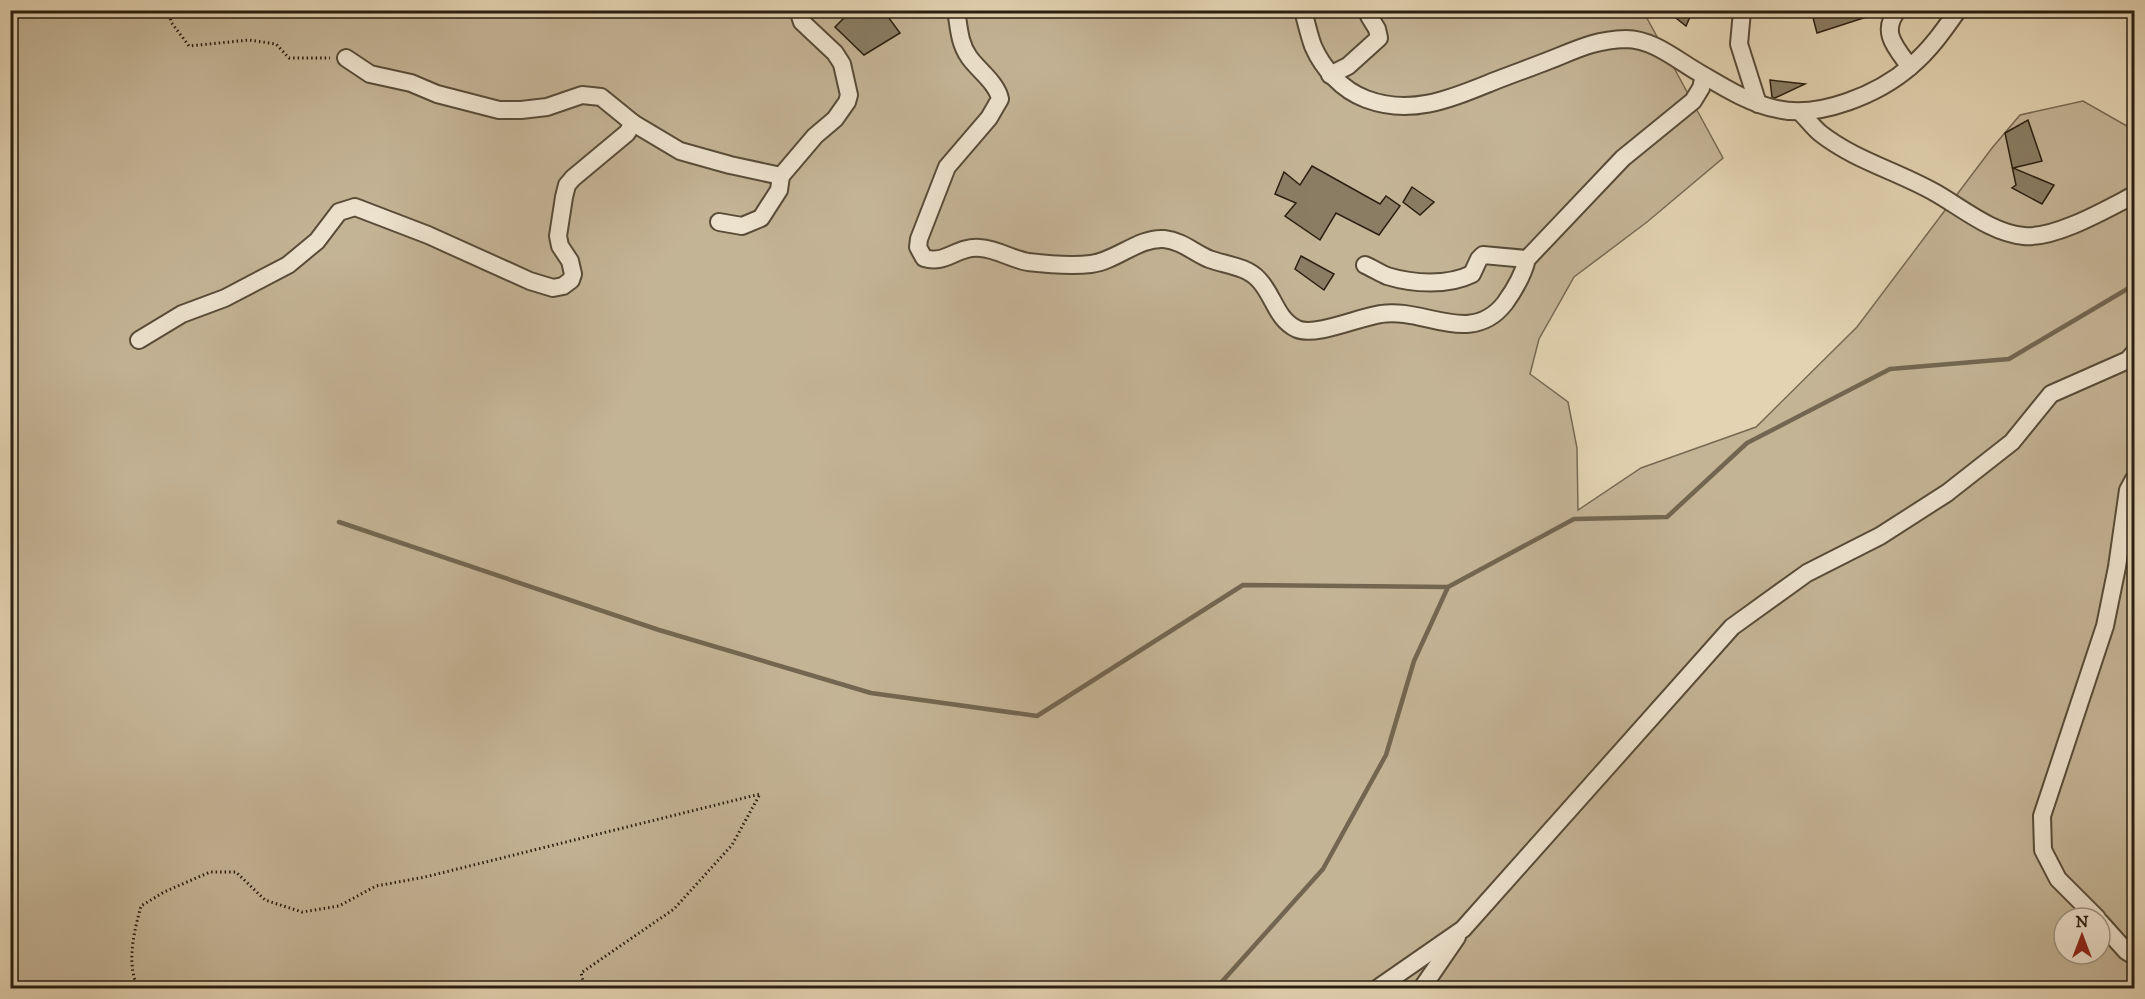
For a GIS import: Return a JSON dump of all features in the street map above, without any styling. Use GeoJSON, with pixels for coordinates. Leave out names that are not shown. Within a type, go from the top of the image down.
{"type":"FeatureCollection","features":[{"type":"Feature","properties":{"kind":"street"},"geometry":{"type":"LineString","coordinates":[[719,222],[742,226],[761,218],[779,190],[781,176],[815,136],[835,119],[847,102],[849,95],[842,64],[802,22],[798,10]]}},
{"type":"Feature","properties":{"kind":"street"},"geometry":{"type":"LineString","coordinates":[[956,10],[961,41],[968,56],[996,89],[1000,99],[989,118],[947,167],[919,239],[918,247],[924,258],[934,261],[946,258],[954,251],[978,247],[999,251],[1026,262],[1091,264],[1113,258],[1158,239],[1174,240],[1213,260],[1252,274],[1260,280],[1279,315],[1291,325],[1305,332],[1319,331],[1362,317],[1384,313],[1422,316],[1461,325],[1479,322],[1492,316],[1509,297],[1523,274],[1527,259],[1623,158],[1693,101],[1701,88],[1704,76]]}},
{"type":"Feature","properties":{"kind":"street"},"geometry":{"type":"LineString","coordinates":[[1303,10],[1313,46],[1330,75],[1352,94],[1382,105],[1415,106],[1450,99],[1599,40],[1629,39],[1652,44],[1704,76],[1758,104],[1801,113],[1826,108],[1873,91],[1911,67],[1931,46],[1958,10]]}},
{"type":"Feature","properties":{"kind":"street"},"geometry":{"type":"LineString","coordinates":[[1898,10],[1891,20],[1890,37],[1911,67]]}},
{"type":"Feature","properties":{"kind":"street"},"geometry":{"type":"LineString","coordinates":[[1742,11],[1739,44],[1758,104]]}},
{"type":"Feature","properties":{"kind":"street"},"geometry":{"type":"LineString","coordinates":[[1330,75],[1348,66],[1378,38],[1377,29],[1369,16]]}},
{"type":"Feature","properties":{"kind":"street"},"geometry":{"type":"LineString","coordinates":[[346,58],[370,74],[411,83],[437,94],[498,110],[547,107],[582,95],[601,97],[633,123],[680,151],[781,176]]}},
{"type":"Feature","properties":{"kind":"street"},"geometry":{"type":"LineString","coordinates":[[1801,113],[1820,132],[1854,155],[1932,190],[1995,228],[2023,236],[2040,235],[2088,218],[2134,195]]}},
{"type":"Feature","properties":{"kind":"street"},"geometry":{"type":"LineString","coordinates":[[139,340],[182,315],[225,298],[288,265],[317,241],[339,212],[355,207],[428,235],[530,281],[553,288],[562,286],[571,280],[573,274],[570,261],[560,246],[558,236],[567,185],[573,177],[627,134],[633,123]]}},
{"type":"Feature","properties":{"kind":"street"},"geometry":{"type":"LineString","coordinates":[[1365,265],[1386,276],[1421,282],[1447,282],[1472,274],[1483,255],[1527,259]]}},
{"type":"Feature","properties":{"kind":"street"},"geometry":{"type":"LineString","coordinates":[[1422,988],[1463,929],[1732,627],[1807,573],[1880,536],[1947,493],[2012,442],[2051,394],[2128,360],[2134,353]]}},
{"type":"Feature","properties":{"kind":"street"},"geometry":{"type":"LineString","coordinates":[[2085,906],[2058,879],[2043,850],[2042,816],[2105,626],[2117,567],[2128,490],[2134,479]]}},
{"type":"Feature","properties":{"kind":"street"},"geometry":{"type":"LineString","coordinates":[[1378,988],[1463,929]]}},
{"type":"Feature","properties":{"kind":"street"},"geometry":{"type":"LineString","coordinates":[[2112,935],[2126,951],[2134,956]]}},
{"type":"Feature","properties":{"kind":"path"},"geometry":{"type":"LineString","coordinates":[[10,18],[16,10]]}},
{"type":"Feature","properties":{"kind":"path"},"geometry":{"type":"LineString","coordinates":[[168,10],[171,22],[189,46],[249,40],[276,44],[289,58],[346,58]]}},
{"type":"Feature","properties":{"kind":"path"},"geometry":{"type":"LineString","coordinates":[[138,988],[133,977],[133,937],[141,906],[164,892],[210,872],[236,872],[265,900],[302,912],[339,906],[376,886],[425,877],[760,794],[732,845],[674,909],[581,973],[585,988]]}},
{"type":"Feature","properties":{"kind":"shaded area"},"geometry":{"type":"Polygon","coordinates":[[[10,11],[1643,11],[1723,158],[1647,222],[1574,277],[1539,339],[1530,374],[1568,402],[1577,448],[1578,510],[1641,468],[1756,427],[1857,327],[1992,148],[2020,115],[2083,101],[2134,130],[2134,988],[11,988],[10,11]]]}},
{"type":"Feature","properties":{"kind":"building"},"geometry":{"type":"Polygon","coordinates":[[[852,10],[883,10],[900,33],[864,55],[835,27],[852,10]]]}},
{"type":"Feature","properties":{"kind":"building"},"geometry":{"type":"Polygon","coordinates":[[[1666,10],[1693,10],[1686,26],[1666,10]]]}},
{"type":"Feature","properties":{"kind":"building"},"geometry":{"type":"Polygon","coordinates":[[[1811,10],[1879,10],[1879,13],[1817,33],[1811,10]]]}},
{"type":"Feature","properties":{"kind":"building"},"geometry":{"type":"Polygon","coordinates":[[[1770,80],[1805,84],[1775,98],[1772,97],[1770,80]]]}},
{"type":"Feature","properties":{"kind":"building"},"geometry":{"type":"Polygon","coordinates":[[[2028,120],[2042,161],[2013,168],[2054,185],[2042,204],[2012,188],[2016,185],[2005,133],[2028,120]]]}},
{"type":"Feature","properties":{"kind":"building"},"geometry":{"type":"Polygon","coordinates":[[[1312,166],[1380,204],[1386,196],[1400,206],[1379,235],[1336,213],[1320,240],[1285,216],[1296,203],[1275,194],[1284,172],[1300,185],[1312,166]]]}},
{"type":"Feature","properties":{"kind":"building"},"geometry":{"type":"Polygon","coordinates":[[[1412,187],[1434,202],[1420,215],[1403,202],[1412,187]]]}},
{"type":"Feature","properties":{"kind":"building"},"geometry":{"type":"Polygon","coordinates":[[[1301,256],[1334,274],[1324,290],[1295,269],[1301,256]]]}},
{"type":"Feature","properties":{"kind":"waterway"},"geometry":{"type":"LineString","coordinates":[[1209,988],[1219,985],[1323,869],[1386,755],[1414,661],[1448,587],[1574,519],[1667,517],[1747,443],[1890,369],[2009,359],[2134,285]]}},
{"type":"Feature","properties":{"kind":"waterway"},"geometry":{"type":"LineString","coordinates":[[339,522],[659,630],[871,693],[1037,716],[1243,585],[1448,587]]}}]}
